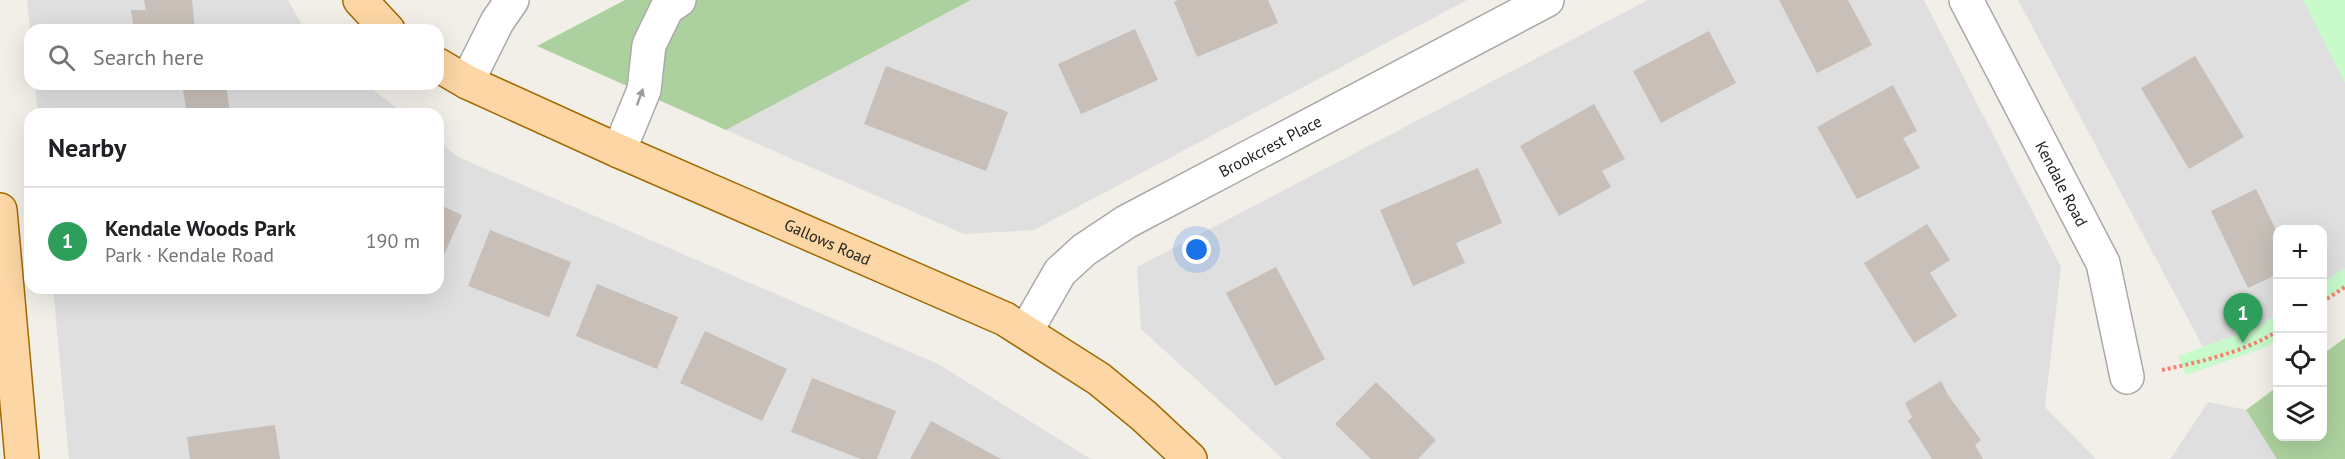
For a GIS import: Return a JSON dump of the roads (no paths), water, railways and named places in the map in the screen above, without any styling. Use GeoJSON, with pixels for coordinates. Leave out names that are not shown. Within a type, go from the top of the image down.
{"type":"FeatureCollection","features":[{"type":"Feature","properties":{"kind":"main road"},"geometry":{"type":"LineString","coordinates":[[360,0],[382,24]]}},
{"type":"Feature","properties":{"kind":"main road","name":"Gallows Road"},"geometry":{"type":"LineString","coordinates":[[444,69],[467,82],[619,151],[973,304],[1026,331],[1099,379],[1144,416],[1190,459]]}},
{"type":"Feature","properties":{"kind":"main road"},"geometry":{"type":"LineString","coordinates":[[0,210],[22,459]]}},
{"type":"Feature","properties":{"kind":"street"},"geometry":{"type":"LineString","coordinates":[[467,82],[497,22],[512,0]]}},
{"type":"Feature","properties":{"kind":"street"},"geometry":{"type":"LineString","coordinates":[[619,151],[644,90],[649,45],[667,8],[679,0]]}},
{"type":"Feature","properties":{"kind":"street","name":"Brookcrest Place"},"geometry":{"type":"LineString","coordinates":[[1026,331],[1060,272],[1084,250],[1126,222],[1547,0]]}},
{"type":"Feature","properties":{"kind":"street","name":"Kendale Road"},"geometry":{"type":"LineString","coordinates":[[1966,0],[2103,263],[2127,377]]}},
{"type":"Feature","properties":{"kind":"place","name":"Kendale Woods Park"},"geometry":{"type":"Point","coordinates":[2243,343]}}]}
